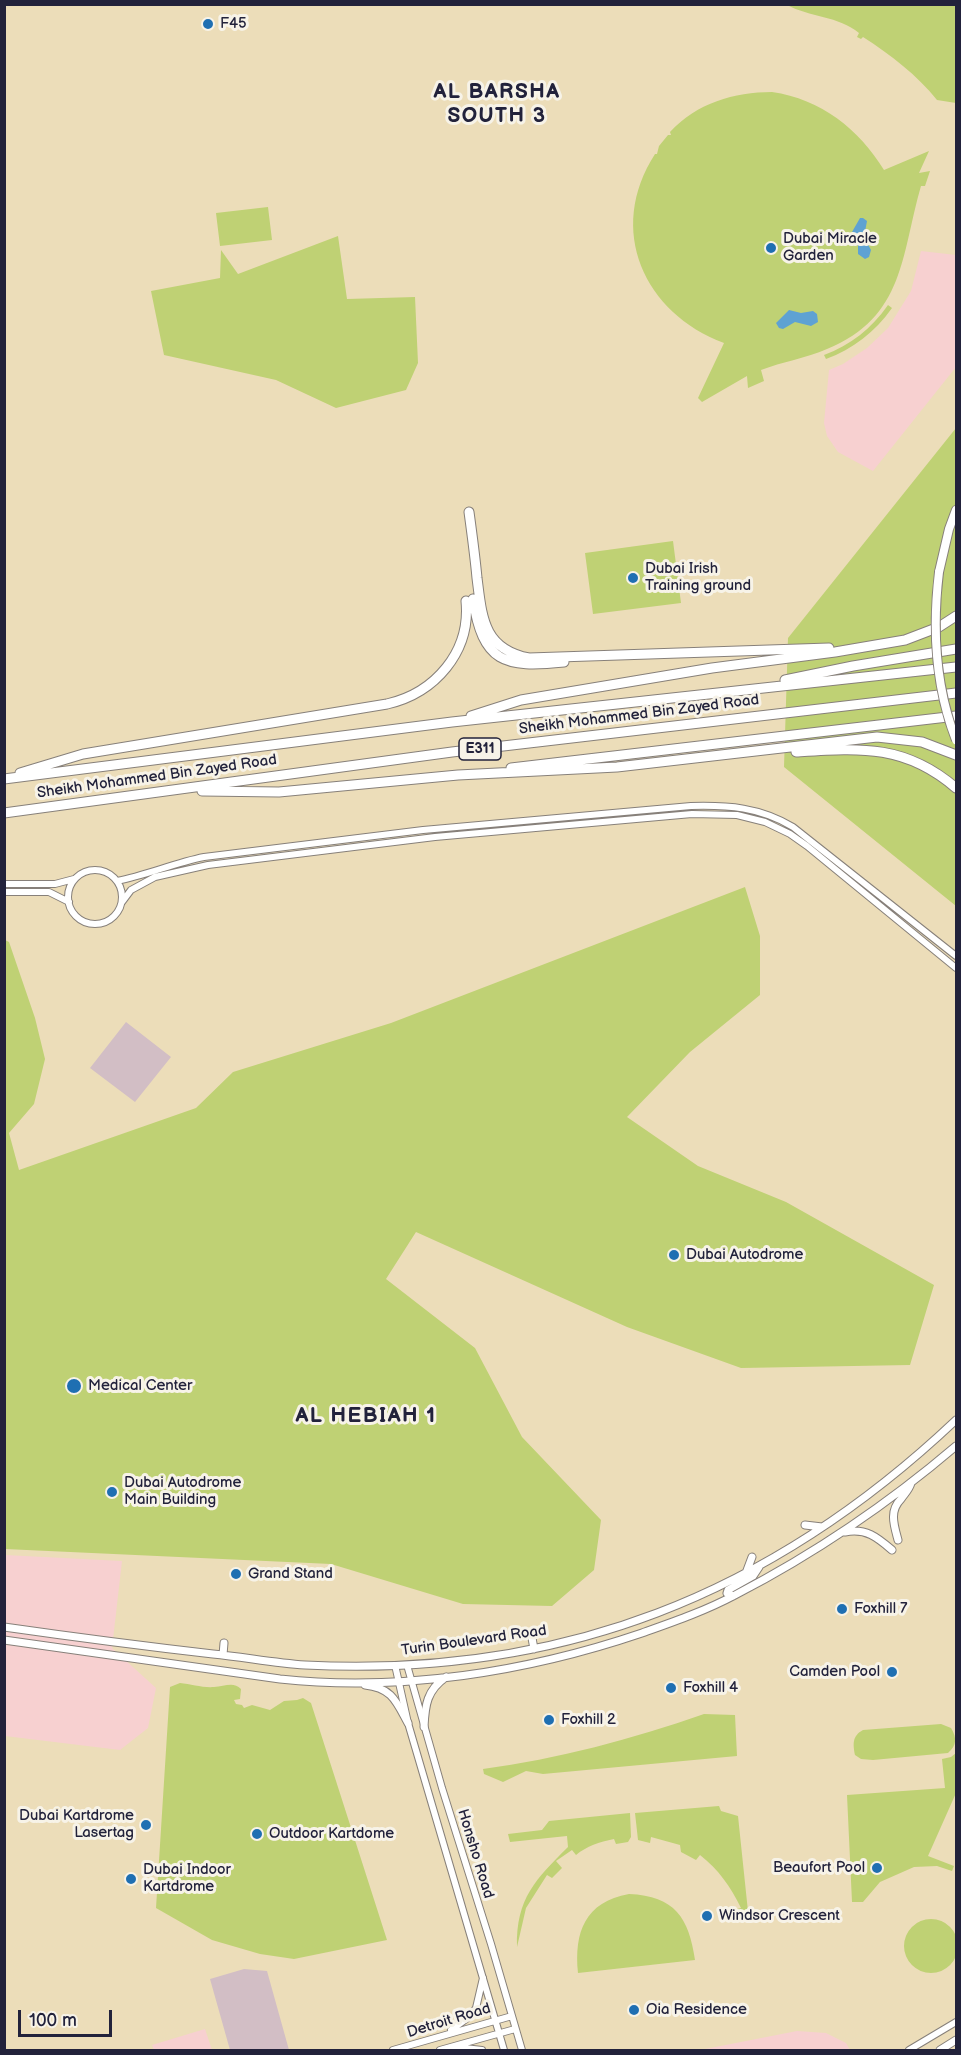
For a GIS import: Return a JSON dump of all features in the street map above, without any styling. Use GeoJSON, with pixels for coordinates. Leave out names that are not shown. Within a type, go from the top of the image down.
{"type":"FeatureCollection","features":[{"type":"Feature","properties":{"kind":"highway"},"geometry":{"type":"LineString","coordinates":[[469,512],[483,621],[493,639],[509,652],[529,658],[868,646]]}},
{"type":"Feature","properties":{"kind":"highway"},"geometry":{"type":"LineString","coordinates":[[4,779],[64,758],[83,754],[387,704],[409,698],[437,678],[457,651],[466,621],[469,600],[482,637],[497,655],[511,662],[535,665],[614,656]]}},
{"type":"Feature","properties":{"kind":"highway"},"geometry":{"type":"LineString","coordinates":[[452,722],[521,700],[712,668],[836,652],[905,640],[923,634],[957,616]]}},
{"type":"Feature","properties":{"kind":"highway"},"geometry":{"type":"LineString","coordinates":[[734,690],[853,666],[957,649]]}},
{"type":"Feature","properties":{"kind":"highway","name":"Sheikh Mohammed Bin Zayed Road"},"geometry":{"type":"LineString","coordinates":[[4,779],[452,722],[957,667]]}},
{"type":"Feature","properties":{"kind":"highway","name":"Sheikh Mohammed Bin Zayed Road"},"geometry":{"type":"LineString","coordinates":[[4,813],[452,752],[957,693]]}},
{"type":"Feature","properties":{"kind":"highway"},"geometry":{"type":"LineString","coordinates":[[458,776],[557,761],[957,716]]}},
{"type":"Feature","properties":{"kind":"highway"},"geometry":{"type":"LineString","coordinates":[[179,790],[279,792],[458,776],[603,768],[877,737],[922,742],[957,755]]}},
{"type":"Feature","properties":{"kind":"highway"},"geometry":{"type":"LineString","coordinates":[[707,757],[845,749],[872,750],[898,755],[922,765],[957,788]]}},
{"type":"Feature","properties":{"kind":"main road"},"geometry":{"type":"LineString","coordinates":[[957,510],[949,529],[939,572],[934,617],[936,662],[945,707],[957,740]]}},
{"type":"Feature","properties":{"kind":"main road","name":"Turin Boulevard Road"},"geometry":{"type":"LineString","coordinates":[[4,1627],[305,1665],[407,1665],[534,1649],[598,1633],[645,1618],[691,1600],[759,1567],[882,1485],[957,1420]]}},
{"type":"Feature","properties":{"kind":"main road","name":"Turin Boulevard Road"},"geometry":{"type":"LineString","coordinates":[[4,1640],[280,1679],[398,1681],[529,1664],[592,1648],[668,1624],[733,1596],[842,1533],[957,1446]]}},
{"type":"Feature","properties":{"kind":"main road"},"geometry":{"type":"LineString","coordinates":[[898,1540],[892,1518],[893,1512],[911,1483]]}},
{"type":"Feature","properties":{"kind":"main road"},"geometry":{"type":"LineString","coordinates":[[805,1525],[822,1527]]}},
{"type":"Feature","properties":{"kind":"main road"},"geometry":{"type":"LineString","coordinates":[[842,1533],[867,1532],[892,1550]]}},
{"type":"Feature","properties":{"kind":"main road"},"geometry":{"type":"LineString","coordinates":[[746,1573],[752,1557]]}},
{"type":"Feature","properties":{"kind":"main road"},"geometry":{"type":"LineString","coordinates":[[733,1596],[727,1593],[728,1590],[753,1576],[759,1567]]}},
{"type":"Feature","properties":{"kind":"main road"},"geometry":{"type":"LineString","coordinates":[[34,1644],[43,1640],[42,1633]]}},
{"type":"Feature","properties":{"kind":"main road"},"geometry":{"type":"LineString","coordinates":[[532,1638],[534,1649]]}},
{"type":"Feature","properties":{"kind":"main road"},"geometry":{"type":"LineString","coordinates":[[223,1655],[224,1643]]}},
{"type":"Feature","properties":{"kind":"main road"},"geometry":{"type":"LineString","coordinates":[[424,1726],[428,1696],[437,1684],[448,1676]]}},
{"type":"Feature","properties":{"kind":"main road"},"geometry":{"type":"LineString","coordinates":[[357,1682],[379,1687],[391,1695],[408,1724]]}},
{"type":"Feature","properties":{"kind":"main road"},"geometry":{"type":"LineString","coordinates":[[940,2050],[957,2040]]}},
{"type":"Feature","properties":{"kind":"street"},"geometry":{"type":"LineString","coordinates":[[117,880],[143,875],[184,861],[204,857],[389,834],[691,806],[732,806],[767,814],[793,827],[955,954],[947,961]]}},
{"type":"Feature","properties":{"kind":"street"},"geometry":{"type":"LineString","coordinates":[[4,891],[49,892],[69,902],[81,919],[96,923],[111,918],[117,913],[131,890],[155,877],[208,865],[435,837],[692,814],[725,814],[765,822],[798,839],[957,968]]}},
{"type":"Feature","properties":{"kind":"street"},"geometry":{"type":"LineString","coordinates":[[69,902],[71,886],[75,879],[81,874],[96,870],[111,875],[117,880],[122,893],[122,902]]}},
{"type":"Feature","properties":{"kind":"street"},"geometry":{"type":"LineString","coordinates":[[4,884],[55,884],[75,879]]}},
{"type":"Feature","properties":{"kind":"street","name":"Honsho Road"},"geometry":{"type":"LineString","coordinates":[[395,1665],[408,1724],[504,2050]]}},
{"type":"Feature","properties":{"kind":"street","name":"Honsho Road"},"geometry":{"type":"LineString","coordinates":[[407,1665],[522,2050]]}},
{"type":"Feature","properties":{"kind":"street"},"geometry":{"type":"LineString","coordinates":[[447,2034],[473,2013],[480,1998],[483,1977]]}},
{"type":"Feature","properties":{"kind":"street","name":"Detroit Road"},"geometry":{"type":"LineString","coordinates":[[393,2050],[512,2016]]}},
{"type":"Feature","properties":{"kind":"street"},"geometry":{"type":"LineString","coordinates":[[909,2050],[957,2022]]}},
{"type":"Feature","properties":{"kind":"street","name":"Detroit Road"},"geometry":{"type":"LineString","coordinates":[[440,2050],[516,2030]]}},
{"type":"Feature","properties":{"kind":"street"},"geometry":{"type":"LineString","coordinates":[[452,2047],[482,2050]]}},
{"type":"Feature","properties":{"kind":"shaded area"},"geometry":{"type":"Polygon","coordinates":[[[921,251],[956,255],[956,367],[873,471],[838,452],[827,436],[824,423],[829,370],[843,364],[867,348],[888,328],[911,291],[921,251]]]}},
{"type":"Feature","properties":{"kind":"shaded area"},"geometry":{"type":"Polygon","coordinates":[[[126,1022],[171,1057],[135,1102],[90,1068],[126,1022]]]}},
{"type":"Feature","properties":{"kind":"shaded area"},"geometry":{"type":"Polygon","coordinates":[[[5,1555],[122,1561],[112,1648],[156,1688],[148,1728],[120,1750],[5,1736],[5,1555]]]}},
{"type":"Feature","properties":{"kind":"shaded area"},"geometry":{"type":"Polygon","coordinates":[[[244,1969],[267,1971],[289,2050],[230,2050],[210,1979],[244,1969]]]}},
{"type":"Feature","properties":{"kind":"shaded area"},"geometry":{"type":"Polygon","coordinates":[[[205,2029],[212,2050],[154,2050],[152,2045],[205,2029]]]}},
{"type":"Feature","properties":{"kind":"shaded area"},"geometry":{"type":"Polygon","coordinates":[[[797,2031],[826,2033],[846,2043],[850,2050],[700,2050],[797,2031]]]}},
{"type":"Feature","properties":{"kind":"green space"},"geometry":{"type":"Polygon","coordinates":[[[787,5],[956,5],[956,103],[937,100],[903,66],[863,37],[861,39],[857,37],[859,33],[851,27],[787,5]]]}},
{"type":"Feature","properties":{"kind":"green space","name":"Dubai Miracle Garden"},"geometry":{"type":"Polygon","coordinates":[[[772,92],[807,101],[837,118],[863,142],[884,170],[929,151],[919,173],[930,171],[925,186],[921,186],[896,281],[886,302],[872,320],[853,336],[827,349],[761,370],[764,381],[748,388],[747,376],[702,402],[698,398],[724,343],[696,329],[673,312],[654,290],[641,266],[634,239],[634,211],[641,183],[659,146],[681,122],[717,101],[744,94],[772,92]]]}},
{"type":"Feature","properties":{"kind":"green space"},"geometry":{"type":"Polygon","coordinates":[[[268,207],[272,240],[220,246],[216,213],[268,207]]]}},
{"type":"Feature","properties":{"kind":"green space"},"geometry":{"type":"Polygon","coordinates":[[[338,236],[347,299],[415,297],[418,363],[406,390],[336,408],[276,380],[164,355],[151,291],[220,278],[221,250],[238,274],[338,236]]]}},
{"type":"Feature","properties":{"kind":"green space"},"geometry":{"type":"Polygon","coordinates":[[[888,305],[892,308],[871,332],[854,345],[826,359],[824,355],[852,341],[875,322],[888,305]]]}},
{"type":"Feature","properties":{"kind":"green space"},"geometry":{"type":"Polygon","coordinates":[[[956,428],[956,906],[784,767],[788,638],[956,428]]]}},
{"type":"Feature","properties":{"kind":"green space","name":"Dubai Irish Training ground"},"geometry":{"type":"Polygon","coordinates":[[[673,541],[681,603],[593,614],[585,553],[673,541]]]}},
{"type":"Feature","properties":{"kind":"green space","name":"Dubai Autodrome"},"geometry":{"type":"Polygon","coordinates":[[[745,887],[760,936],[760,995],[690,1052],[627,1117],[698,1166],[786,1202],[934,1285],[910,1365],[741,1368],[627,1327],[416,1232],[386,1279],[475,1348],[522,1437],[601,1520],[594,1570],[552,1606],[463,1604],[331,1564],[5,1549],[5,940],[9,942],[35,1018],[45,1059],[34,1104],[9,1133],[19,1170],[196,1108],[233,1072],[391,1023],[745,887]]]}},
{"type":"Feature","properties":{"kind":"green space","name":"Outdoor Kartdome"},"geometry":{"type":"Polygon","coordinates":[[[180,1683],[210,1687],[235,1685],[241,1689],[240,1699],[234,1700],[236,1704],[244,1708],[252,1705],[270,1710],[284,1701],[303,1698],[311,1703],[387,1940],[294,1959],[260,1954],[212,1940],[156,1908],[170,1687],[180,1683]]]}},
{"type":"Feature","properties":{"kind":"green space"},"geometry":{"type":"Polygon","coordinates":[[[704,1714],[735,1715],[737,1756],[543,1774],[526,1771],[503,1782],[484,1774],[483,1769],[539,1760],[595,1747],[704,1714]]]}},
{"type":"Feature","properties":{"kind":"green space"},"geometry":{"type":"Polygon","coordinates":[[[941,1724],[951,1728],[954,1735],[954,1744],[948,1753],[873,1760],[861,1759],[855,1755],[854,1741],[863,1730],[941,1724]]]}},
{"type":"Feature","properties":{"kind":"green space"},"geometry":{"type":"Polygon","coordinates":[[[956,1753],[956,1793],[928,1856],[954,1866],[952,1871],[937,1866],[914,1867],[880,1882],[863,1902],[852,1902],[847,1795],[945,1788],[942,1759],[956,1753]]]}},
{"type":"Feature","properties":{"kind":"green space"},"geometry":{"type":"Polygon","coordinates":[[[719,1806],[721,1811],[738,1816],[749,1921],[743,1922],[737,1909],[741,1908],[728,1886],[700,1855],[696,1860],[681,1852],[680,1845],[651,1837],[650,1843],[638,1840],[635,1813],[719,1806]]]}},
{"type":"Feature","properties":{"kind":"green space"},"geometry":{"type":"Polygon","coordinates":[[[630,1813],[631,1837],[628,1842],[616,1844],[614,1839],[589,1847],[576,1855],[572,1850],[556,1861],[562,1868],[552,1878],[547,1875],[526,1908],[517,1947],[520,1915],[524,1902],[546,1869],[568,1847],[567,1836],[510,1842],[508,1834],[542,1830],[549,1821],[630,1813]]]}},
{"type":"Feature","properties":{"kind":"green space"},"geometry":{"type":"Polygon","coordinates":[[[629,1894],[658,1899],[677,1912],[689,1932],[695,1960],[578,1973],[578,1944],[586,1921],[602,1904],[629,1894]]]}},
{"type":"Feature","properties":{"kind":"green space"},"geometry":{"type":"Polygon","coordinates":[[[926,1919],[936,1919],[946,1923],[954,1931],[958,1946],[954,1961],[946,1969],[936,1973],[926,1973],[916,1969],[908,1961],[904,1951],[904,1941],[908,1931],[916,1923],[926,1919]]]}},
{"type":"Feature","properties":{"kind":"water"},"geometry":{"type":"Polygon","coordinates":[[[860,218],[867,221],[864,237],[871,250],[869,257],[865,259],[858,254],[858,243],[852,232],[860,218]]]}},
{"type":"Feature","properties":{"kind":"water"},"geometry":{"type":"Polygon","coordinates":[[[789,310],[801,313],[813,311],[817,314],[818,322],[811,326],[795,322],[783,329],[779,328],[776,323],[789,310]]]}},
{"type":"Feature","properties":{"kind":"place","name":"F45"},"geometry":{"type":"Point","coordinates":[208,24]}},
{"type":"Feature","properties":{"kind":"place","name":"Dubai Miracle Garden"},"geometry":{"type":"Point","coordinates":[771,248]}},
{"type":"Feature","properties":{"kind":"place","name":"Dubai Irish Training ground"},"geometry":{"type":"Point","coordinates":[633,578]}},
{"type":"Feature","properties":{"kind":"place","name":"Dubai Autodrome"},"geometry":{"type":"Point","coordinates":[674,1255]}},
{"type":"Feature","properties":{"kind":"place","name":"Medical Center"},"geometry":{"type":"Point","coordinates":[74,1386]}},
{"type":"Feature","properties":{"kind":"place","name":"Dubai Autodrome Main Building"},"geometry":{"type":"Point","coordinates":[112,1492]}},
{"type":"Feature","properties":{"kind":"place","name":"Grand Stand"},"geometry":{"type":"Point","coordinates":[236,1574]}},
{"type":"Feature","properties":{"kind":"place","name":"Foxhill 7"},"geometry":{"type":"Point","coordinates":[842,1609]}},
{"type":"Feature","properties":{"kind":"place","name":"Camden Pool"},"geometry":{"type":"Point","coordinates":[892,1672]}},
{"type":"Feature","properties":{"kind":"place","name":"Foxhill 4"},"geometry":{"type":"Point","coordinates":[671,1688]}},
{"type":"Feature","properties":{"kind":"place","name":"Foxhill 2"},"geometry":{"type":"Point","coordinates":[549,1720]}},
{"type":"Feature","properties":{"kind":"place","name":"Dubai Kartdrome Lasertag"},"geometry":{"type":"Point","coordinates":[146,1825]}},
{"type":"Feature","properties":{"kind":"place","name":"Outdoor Kartdome"},"geometry":{"type":"Point","coordinates":[257,1834]}},
{"type":"Feature","properties":{"kind":"place","name":"Beaufort Pool"},"geometry":{"type":"Point","coordinates":[877,1868]}},
{"type":"Feature","properties":{"kind":"place","name":"Dubai Indoor Kartdrome"},"geometry":{"type":"Point","coordinates":[131,1879]}},
{"type":"Feature","properties":{"kind":"place","name":"Windsor Crescent"},"geometry":{"type":"Point","coordinates":[707,1916]}},
{"type":"Feature","properties":{"kind":"place","name":"Oia Residence"},"geometry":{"type":"Point","coordinates":[634,2010]}},
{"type":"Feature","properties":{"kind":"district","name":"AL BARSHA SOUTH 3"},"geometry":{"type":"Point","coordinates":[497,105]}},
{"type":"Feature","properties":{"kind":"district","name":"AL HEBIAH 1"},"geometry":{"type":"Point","coordinates":[366,1417]}}]}
